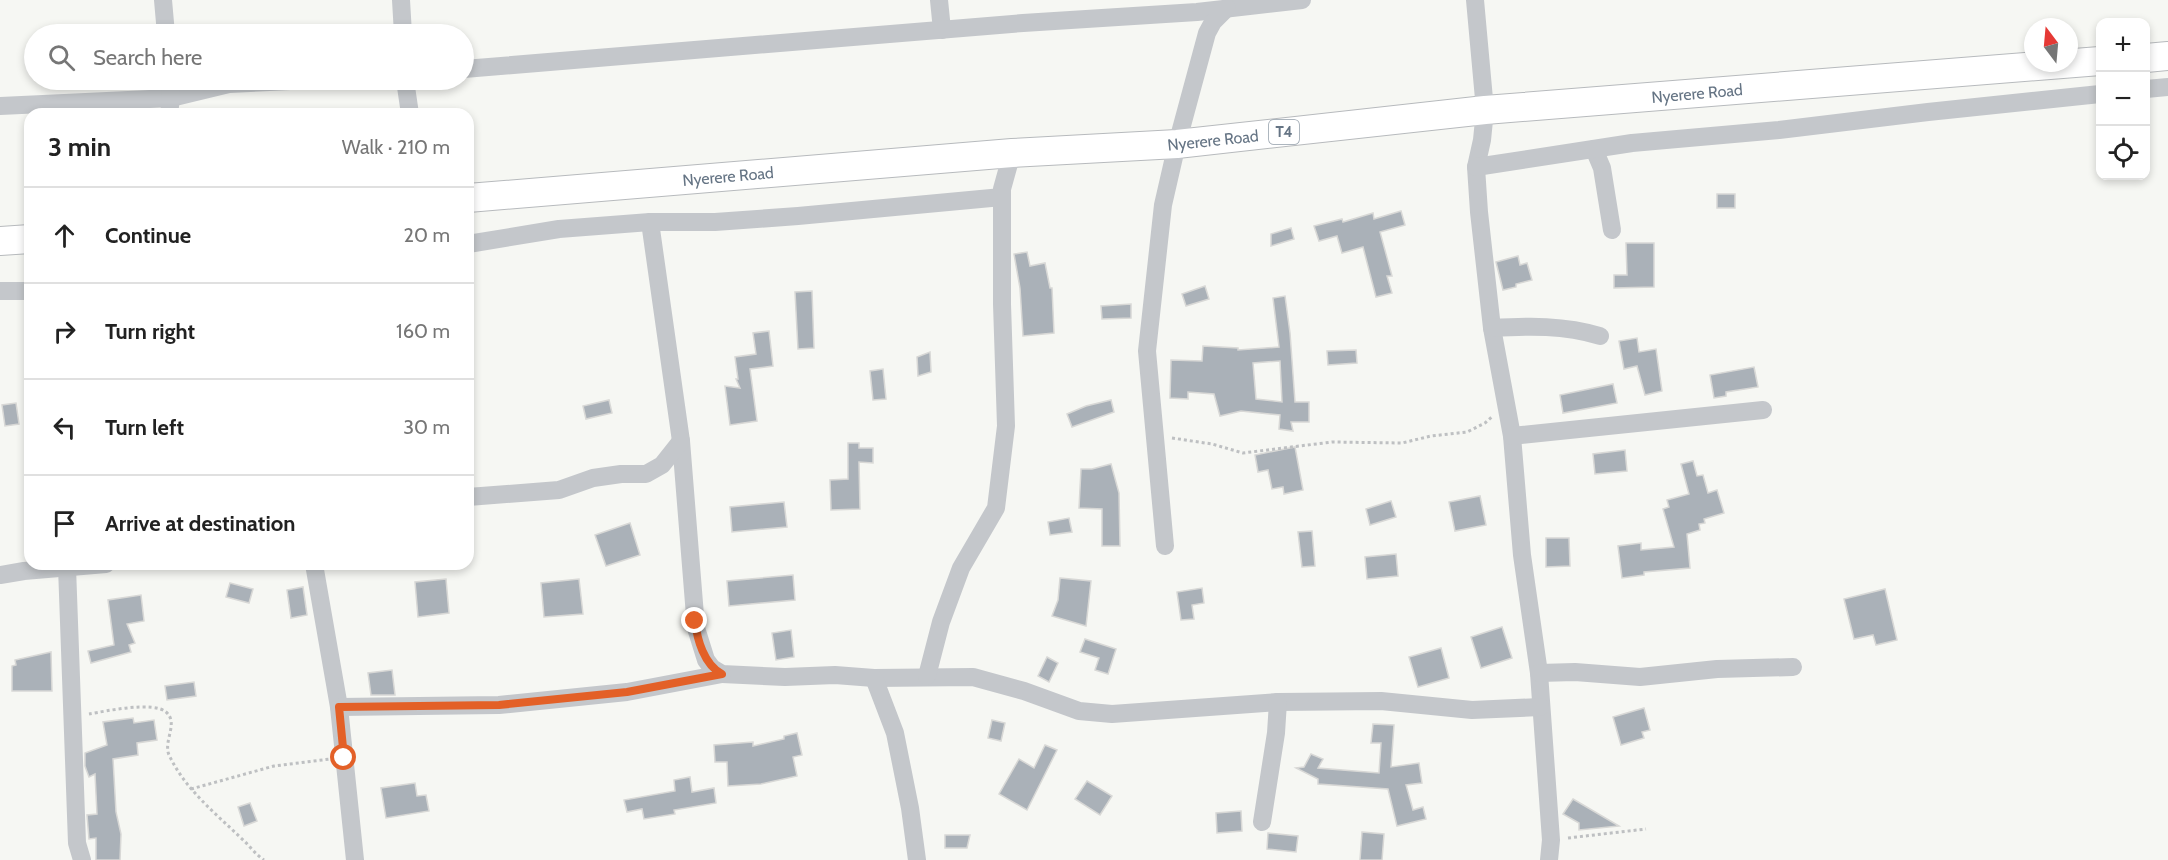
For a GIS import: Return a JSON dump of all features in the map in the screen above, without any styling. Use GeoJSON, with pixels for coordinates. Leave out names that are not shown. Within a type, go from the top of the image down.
{"type":"FeatureCollection","features":[{"type":"Feature","properties":{"kind":"highway"},"geometry":{"type":"LineString","coordinates":[[2150,58],[2168,56]]}},
{"type":"Feature","properties":{"kind":"highway","name":"Nyerere Road"},"geometry":{"type":"LineString","coordinates":[[474,198],[1012,153],[1177,144],[1485,110],[2096,62]]}},
{"type":"Feature","properties":{"kind":"highway"},"geometry":{"type":"LineString","coordinates":[[0,241],[24,239]]}},
{"type":"Feature","properties":{"kind":"street"},"geometry":{"type":"LineString","coordinates":[[163,0],[165,24]]}},
{"type":"Feature","properties":{"kind":"street"},"geometry":{"type":"LineString","coordinates":[[401,0],[402,24]]}},
{"type":"Feature","properties":{"kind":"street"},"geometry":{"type":"LineString","coordinates":[[939,0],[942,30]]}},
{"type":"Feature","properties":{"kind":"street"},"geometry":{"type":"LineString","coordinates":[[474,68],[942,30],[1197,6],[1227,8],[1302,0]]}},
{"type":"Feature","properties":{"kind":"street"},"geometry":{"type":"LineString","coordinates":[[1475,0],[1485,110],[1476,167],[1479,212],[1492,328],[1512,436],[1522,555],[1539,673],[1551,840],[1549,860]]}},
{"type":"Feature","properties":{"kind":"street"},"geometry":{"type":"LineString","coordinates":[[1165,546],[1147,351],[1163,205],[1207,33],[1213,22],[1227,8]]}},
{"type":"Feature","properties":{"kind":"street"},"geometry":{"type":"LineString","coordinates":[[2150,89],[2168,87]]}},
{"type":"Feature","properties":{"kind":"street"},"geometry":{"type":"LineString","coordinates":[[0,106],[170,97],[202,90]]}},
{"type":"Feature","properties":{"kind":"street"},"geometry":{"type":"LineString","coordinates":[[406,90],[409,108]]}},
{"type":"Feature","properties":{"kind":"street"},"geometry":{"type":"LineString","coordinates":[[1476,167],[1632,143],[1860,122],[1928,112],[2096,94]]}},
{"type":"Feature","properties":{"kind":"street"},"geometry":{"type":"LineString","coordinates":[[1594,149],[1602,168],[1612,230]]}},
{"type":"Feature","properties":{"kind":"street"},"geometry":{"type":"LineString","coordinates":[[927,676],[940,622],[952,589],[961,568],[993,516],[997,501],[1006,426],[1002,304],[1002,189],[1012,153]]}},
{"type":"Feature","properties":{"kind":"street"},"geometry":{"type":"LineString","coordinates":[[474,243],[559,230],[650,222],[715,222],[786,217],[1002,197]]}},
{"type":"Feature","properties":{"kind":"street"},"geometry":{"type":"LineString","coordinates":[[650,222],[681,441],[696,628],[706,660],[712,668],[722,674]]}},
{"type":"Feature","properties":{"kind":"street"},"geometry":{"type":"LineString","coordinates":[[0,291],[24,291]]}},
{"type":"Feature","properties":{"kind":"street"},"geometry":{"type":"LineString","coordinates":[[1492,328],[1556,327],[1600,336]]}},
{"type":"Feature","properties":{"kind":"street"},"geometry":{"type":"LineString","coordinates":[[1512,436],[1763,410]]}},
{"type":"Feature","properties":{"kind":"street"},"geometry":{"type":"LineString","coordinates":[[474,497],[559,490],[593,477],[646,474],[662,465],[681,441]]}},
{"type":"Feature","properties":{"kind":"street"},"geometry":{"type":"LineString","coordinates":[[0,575],[24,568]]}},
{"type":"Feature","properties":{"kind":"street"},"geometry":{"type":"LineString","coordinates":[[67,570],[77,843],[82,860]]}},
{"type":"Feature","properties":{"kind":"street"},"geometry":{"type":"LineString","coordinates":[[315,570],[339,707],[356,860]]}},
{"type":"Feature","properties":{"kind":"street"},"geometry":{"type":"LineString","coordinates":[[1539,673],[1575,672],[1640,677],[1717,669],[1793,667]]}},
{"type":"Feature","properties":{"kind":"street"},"geometry":{"type":"LineString","coordinates":[[339,707],[499,705],[618,693],[722,674],[785,677],[835,675],[874,678],[973,677],[1079,711],[1099,713],[1278,702],[1381,701],[1472,710],[1540,707]]}},
{"type":"Feature","properties":{"kind":"street"},"geometry":{"type":"LineString","coordinates":[[874,678],[895,733],[910,808],[916,860]]}},
{"type":"Feature","properties":{"kind":"street"},"geometry":{"type":"LineString","coordinates":[[1262,822],[1276,733],[1278,702]]}},
{"type":"Feature","properties":{"kind":"path"},"geometry":{"type":"LineString","coordinates":[[1155,436],[1212,444],[1243,453],[1332,442],[1402,442],[1431,435],[1467,432],[1485,423],[1506,402]]}},
{"type":"Feature","properties":{"kind":"path"},"geometry":{"type":"LineString","coordinates":[[72,716],[141,707],[164,710],[169,715],[171,724],[171,733],[166,743],[167,750],[175,769],[217,818],[264,860]]}},
{"type":"Feature","properties":{"kind":"path"},"geometry":{"type":"LineString","coordinates":[[191,789],[274,766],[344,758]]}},
{"type":"Feature","properties":{"kind":"path"},"geometry":{"type":"LineString","coordinates":[[1551,840],[1646,829]]}},
{"type":"Feature","properties":{"kind":"building"},"geometry":{"type":"Polygon","coordinates":[[[1717,194],[1735,194],[1735,208],[1717,208],[1717,194]]]}},
{"type":"Feature","properties":{"kind":"building"},"geometry":{"type":"Polygon","coordinates":[[[1401,211],[1405,225],[1380,232],[1392,276],[1387,276],[1392,293],[1376,297],[1363,247],[1342,253],[1337,236],[1319,241],[1314,226],[1342,219],[1343,222],[1373,213],[1374,219],[1401,211]]]}},
{"type":"Feature","properties":{"kind":"building"},"geometry":{"type":"Polygon","coordinates":[[[1291,228],[1294,239],[1271,246],[1271,234],[1291,228]]]}},
{"type":"Feature","properties":{"kind":"building"},"geometry":{"type":"Polygon","coordinates":[[[1626,243],[1654,243],[1654,287],[1614,288],[1614,275],[1627,275],[1626,243]]]}},
{"type":"Feature","properties":{"kind":"building"},"geometry":{"type":"Polygon","coordinates":[[[1027,252],[1030,266],[1045,263],[1050,288],[1052,288],[1054,333],[1023,336],[1020,288],[1014,254],[1027,252]]]}},
{"type":"Feature","properties":{"kind":"building"},"geometry":{"type":"Polygon","coordinates":[[[1518,256],[1520,265],[1527,263],[1532,280],[1503,290],[1496,262],[1518,256]]]}},
{"type":"Feature","properties":{"kind":"building"},"geometry":{"type":"Polygon","coordinates":[[[1205,286],[1209,299],[1186,306],[1182,294],[1205,286]]]}},
{"type":"Feature","properties":{"kind":"building"},"geometry":{"type":"Polygon","coordinates":[[[812,291],[814,348],[798,349],[795,292],[812,291]]]}},
{"type":"Feature","properties":{"kind":"building"},"geometry":{"type":"Polygon","coordinates":[[[1285,296],[1295,402],[1309,402],[1309,422],[1291,422],[1293,431],[1279,429],[1280,415],[1241,411],[1220,416],[1214,394],[1188,392],[1188,399],[1170,398],[1171,360],[1202,361],[1203,346],[1238,348],[1238,350],[1279,347],[1273,298],[1285,296]],[[1280,361],[1253,363],[1256,399],[1282,402],[1280,361]]]}},
{"type":"Feature","properties":{"kind":"building"},"geometry":{"type":"Polygon","coordinates":[[[1131,304],[1131,318],[1102,319],[1101,306],[1131,304]]]}},
{"type":"Feature","properties":{"kind":"building"},"geometry":{"type":"Polygon","coordinates":[[[769,331],[773,366],[750,369],[757,421],[730,425],[725,386],[740,388],[736,379],[738,379],[735,357],[756,354],[753,333],[769,331]]]}},
{"type":"Feature","properties":{"kind":"building"},"geometry":{"type":"Polygon","coordinates":[[[1637,338],[1639,352],[1656,349],[1662,391],[1645,395],[1637,366],[1624,369],[1619,341],[1637,338]]]}},
{"type":"Feature","properties":{"kind":"building"},"geometry":{"type":"Polygon","coordinates":[[[1356,350],[1357,363],[1328,365],[1327,351],[1356,350]]]}},
{"type":"Feature","properties":{"kind":"building"},"geometry":{"type":"Polygon","coordinates":[[[930,352],[931,372],[918,376],[917,357],[930,352]]]}},
{"type":"Feature","properties":{"kind":"building"},"geometry":{"type":"Polygon","coordinates":[[[1754,367],[1758,387],[1726,392],[1726,396],[1714,398],[1710,375],[1754,367]]]}},
{"type":"Feature","properties":{"kind":"building"},"geometry":{"type":"Polygon","coordinates":[[[883,369],[886,399],[873,400],[870,371],[883,369]]]}},
{"type":"Feature","properties":{"kind":"building"},"geometry":{"type":"Polygon","coordinates":[[[1613,384],[1617,403],[1563,413],[1560,395],[1613,384]]]}},
{"type":"Feature","properties":{"kind":"building"},"geometry":{"type":"Polygon","coordinates":[[[609,400],[612,413],[586,419],[583,406],[609,400]]]}},
{"type":"Feature","properties":{"kind":"building"},"geometry":{"type":"Polygon","coordinates":[[[1111,400],[1114,412],[1072,427],[1067,414],[1086,406],[1111,400]]]}},
{"type":"Feature","properties":{"kind":"building"},"geometry":{"type":"Polygon","coordinates":[[[16,403],[19,424],[5,426],[2,405],[16,403]]]}},
{"type":"Feature","properties":{"kind":"building"},"geometry":{"type":"Polygon","coordinates":[[[848,443],[859,443],[859,448],[873,448],[873,463],[859,462],[860,509],[831,510],[830,480],[848,479],[848,443]]]}},
{"type":"Feature","properties":{"kind":"building"},"geometry":{"type":"Polygon","coordinates":[[[1295,447],[1303,490],[1284,494],[1283,487],[1272,489],[1268,470],[1258,472],[1255,455],[1295,447]]]}},
{"type":"Feature","properties":{"kind":"building"},"geometry":{"type":"Polygon","coordinates":[[[1625,450],[1627,471],[1595,474],[1593,454],[1625,450]]]}},
{"type":"Feature","properties":{"kind":"building"},"geometry":{"type":"Polygon","coordinates":[[[1693,461],[1697,476],[1703,475],[1708,493],[1717,490],[1724,513],[1704,519],[1705,523],[1699,524],[1700,530],[1687,534],[1690,568],[1644,572],[1644,575],[1622,578],[1618,546],[1641,543],[1641,550],[1674,547],[1663,509],[1669,507],[1667,500],[1689,494],[1681,464],[1693,461]]]}},
{"type":"Feature","properties":{"kind":"building"},"geometry":{"type":"Polygon","coordinates":[[[1111,464],[1119,493],[1120,546],[1102,546],[1102,509],[1079,508],[1081,469],[1092,469],[1111,464]]]}},
{"type":"Feature","properties":{"kind":"building"},"geometry":{"type":"Polygon","coordinates":[[[1480,496],[1486,525],[1455,531],[1449,502],[1480,496]]]}},
{"type":"Feature","properties":{"kind":"building"},"geometry":{"type":"Polygon","coordinates":[[[1391,501],[1396,517],[1370,525],[1366,509],[1391,501]]]}},
{"type":"Feature","properties":{"kind":"building"},"geometry":{"type":"Polygon","coordinates":[[[784,502],[787,527],[732,532],[730,507],[784,502]]]}},
{"type":"Feature","properties":{"kind":"building"},"geometry":{"type":"Polygon","coordinates":[[[1069,518],[1072,532],[1050,535],[1048,522],[1069,518]]]}},
{"type":"Feature","properties":{"kind":"building"},"geometry":{"type":"Polygon","coordinates":[[[630,523],[640,555],[606,566],[595,535],[630,523]]]}},
{"type":"Feature","properties":{"kind":"building"},"geometry":{"type":"Polygon","coordinates":[[[1312,531],[1315,566],[1302,567],[1298,532],[1312,531]]]}},
{"type":"Feature","properties":{"kind":"building"},"geometry":{"type":"Polygon","coordinates":[[[1546,538],[1569,538],[1570,566],[1546,567],[1546,538]]]}},
{"type":"Feature","properties":{"kind":"building"},"geometry":{"type":"Polygon","coordinates":[[[1396,554],[1398,576],[1367,579],[1365,557],[1396,554]]]}},
{"type":"Feature","properties":{"kind":"building"},"geometry":{"type":"Polygon","coordinates":[[[793,575],[795,600],[729,606],[727,581],[793,575]]]}},
{"type":"Feature","properties":{"kind":"building"},"geometry":{"type":"Polygon","coordinates":[[[1060,578],[1091,581],[1086,626],[1052,616],[1058,600],[1060,578]]]}},
{"type":"Feature","properties":{"kind":"building"},"geometry":{"type":"Polygon","coordinates":[[[446,579],[449,613],[418,617],[415,582],[446,579]]]}},
{"type":"Feature","properties":{"kind":"building"},"geometry":{"type":"Polygon","coordinates":[[[579,579],[583,614],[544,617],[541,583],[579,579]]]}},
{"type":"Feature","properties":{"kind":"building"},"geometry":{"type":"Polygon","coordinates":[[[230,583],[253,589],[249,603],[226,597],[230,583]]]}},
{"type":"Feature","properties":{"kind":"building"},"geometry":{"type":"Polygon","coordinates":[[[303,587],[307,615],[291,618],[287,590],[303,587]]]}},
{"type":"Feature","properties":{"kind":"building"},"geometry":{"type":"Polygon","coordinates":[[[1202,588],[1204,603],[1192,605],[1194,619],[1181,620],[1177,592],[1202,588]]]}},
{"type":"Feature","properties":{"kind":"building"},"geometry":{"type":"Polygon","coordinates":[[[1885,589],[1897,640],[1876,645],[1873,635],[1854,639],[1844,599],[1885,589]]]}},
{"type":"Feature","properties":{"kind":"building"},"geometry":{"type":"Polygon","coordinates":[[[141,595],[144,621],[127,624],[135,643],[129,645],[131,652],[91,663],[88,651],[114,645],[108,600],[141,595]]]}},
{"type":"Feature","properties":{"kind":"building"},"geometry":{"type":"Polygon","coordinates":[[[1502,627],[1512,658],[1481,668],[1471,637],[1502,627]]]}},
{"type":"Feature","properties":{"kind":"building"},"geometry":{"type":"Polygon","coordinates":[[[791,630],[794,657],[776,660],[772,633],[791,630]]]}},
{"type":"Feature","properties":{"kind":"building"},"geometry":{"type":"Polygon","coordinates":[[[1085,639],[1116,649],[1108,674],[1095,670],[1099,658],[1080,652],[1085,639]]]}},
{"type":"Feature","properties":{"kind":"building"},"geometry":{"type":"Polygon","coordinates":[[[1441,648],[1449,678],[1418,687],[1409,657],[1441,648]]]}},
{"type":"Feature","properties":{"kind":"building"},"geometry":{"type":"Polygon","coordinates":[[[51,652],[52,691],[12,691],[12,666],[16,665],[15,660],[51,652]]]}},
{"type":"Feature","properties":{"kind":"building"},"geometry":{"type":"Polygon","coordinates":[[[1047,657],[1058,663],[1049,682],[1038,676],[1047,657]]]}},
{"type":"Feature","properties":{"kind":"building"},"geometry":{"type":"Polygon","coordinates":[[[392,670],[395,695],[371,695],[368,673],[392,670]]]}},
{"type":"Feature","properties":{"kind":"building"},"geometry":{"type":"Polygon","coordinates":[[[194,682],[196,696],[167,700],[165,686],[194,682]]]}},
{"type":"Feature","properties":{"kind":"building"},"geometry":{"type":"Polygon","coordinates":[[[1644,708],[1650,730],[1642,732],[1644,738],[1621,745],[1613,717],[1644,708]]]}},
{"type":"Feature","properties":{"kind":"building"},"geometry":{"type":"Polygon","coordinates":[[[133,718],[134,723],[154,720],[157,740],[137,743],[138,755],[113,759],[116,812],[121,834],[120,860],[96,860],[96,838],[89,839],[87,815],[97,814],[95,774],[89,777],[85,766],[85,753],[107,745],[103,722],[133,718]]]}},
{"type":"Feature","properties":{"kind":"building"},"geometry":{"type":"Polygon","coordinates":[[[992,720],[1005,723],[1001,741],[988,738],[992,720]]]}},
{"type":"Feature","properties":{"kind":"building"},"geometry":{"type":"Polygon","coordinates":[[[1373,724],[1394,725],[1391,767],[1419,763],[1422,783],[1406,785],[1413,810],[1423,807],[1426,819],[1397,826],[1388,789],[1318,784],[1318,779],[1296,768],[1304,767],[1311,754],[1323,759],[1318,768],[1379,773],[1381,743],[1371,743],[1373,724]]]}},
{"type":"Feature","properties":{"kind":"building"},"geometry":{"type":"Polygon","coordinates":[[[797,733],[802,755],[793,757],[797,776],[761,784],[728,786],[727,762],[715,762],[714,745],[753,742],[753,746],[784,739],[784,736],[797,733]]]}},
{"type":"Feature","properties":{"kind":"building"},"geometry":{"type":"Polygon","coordinates":[[[1045,745],[1057,750],[1027,810],[999,794],[1019,759],[1034,768],[1045,745]]]}},
{"type":"Feature","properties":{"kind":"building"},"geometry":{"type":"Polygon","coordinates":[[[690,777],[692,792],[714,788],[716,803],[674,810],[675,814],[644,819],[642,809],[627,812],[624,800],[675,791],[674,780],[690,777]]]}},
{"type":"Feature","properties":{"kind":"building"},"geometry":{"type":"Polygon","coordinates":[[[1087,781],[1112,796],[1100,815],[1075,799],[1087,781]]]}},
{"type":"Feature","properties":{"kind":"building"},"geometry":{"type":"Polygon","coordinates":[[[415,783],[417,796],[426,795],[429,811],[386,818],[381,788],[415,783]]]}},
{"type":"Feature","properties":{"kind":"building"},"geometry":{"type":"Polygon","coordinates":[[[1573,799],[1619,826],[1579,830],[1579,823],[1563,814],[1573,799]]]}},
{"type":"Feature","properties":{"kind":"building"},"geometry":{"type":"Polygon","coordinates":[[[250,803],[257,821],[244,826],[238,807],[250,803]]]}},
{"type":"Feature","properties":{"kind":"building"},"geometry":{"type":"Polygon","coordinates":[[[1241,811],[1242,831],[1217,833],[1216,813],[1241,811]]]}},
{"type":"Feature","properties":{"kind":"building"},"geometry":{"type":"Polygon","coordinates":[[[1362,832],[1384,834],[1382,860],[1360,860],[1362,832]]]}},
{"type":"Feature","properties":{"kind":"building"},"geometry":{"type":"Polygon","coordinates":[[[1268,833],[1298,836],[1296,852],[1267,849],[1268,833]]]}},
{"type":"Feature","properties":{"kind":"building"},"geometry":{"type":"Polygon","coordinates":[[[945,835],[970,835],[967,848],[945,848],[945,835]]]}},
{"type":"Feature","properties":{"kind":"route"},"geometry":{"type":"LineString","coordinates":[[344,758],[339,707],[499,705],[601,696],[722,674],[712,668],[706,660],[695,621]]}}]}
